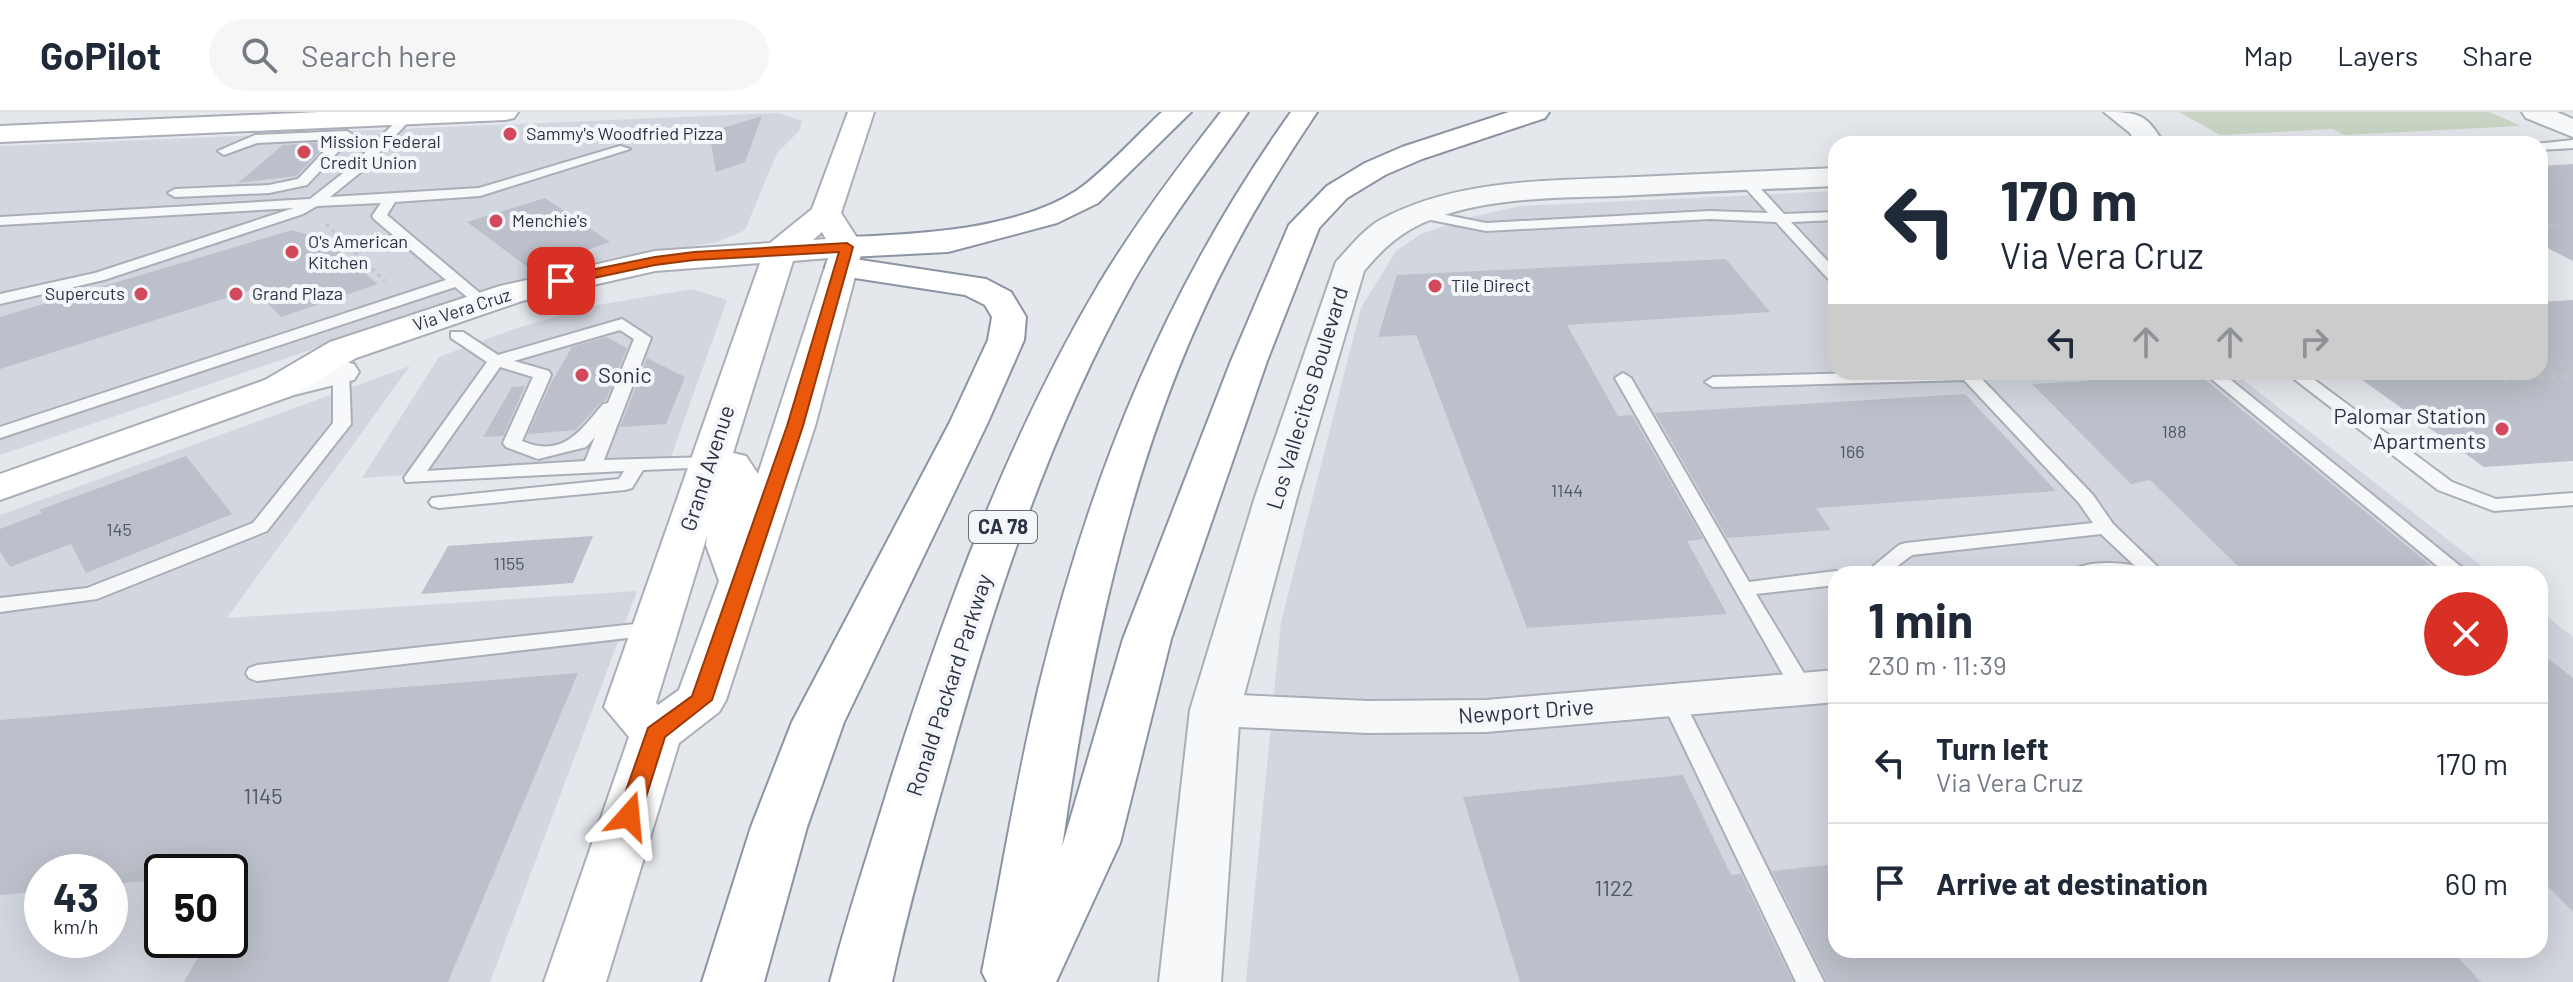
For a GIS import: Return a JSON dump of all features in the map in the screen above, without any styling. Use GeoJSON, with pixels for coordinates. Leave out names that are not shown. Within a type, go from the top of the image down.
{"type":"FeatureCollection","features":[{"type":"Feature","properties":{"kind":"main road"},"geometry":{"type":"LineString","coordinates":[[0,118],[145,112]]}},
{"type":"Feature","properties":{"kind":"main road"},"geometry":{"type":"LineString","coordinates":[[0,134],[505,112]]}},
{"type":"Feature","properties":{"kind":"main road"},"geometry":{"type":"LineString","coordinates":[[776,260],[826,213],[861,112]]}},
{"type":"Feature","properties":{"kind":"main road","name":"Ronald Packard Parkway"},"geometry":{"type":"LineString","coordinates":[[861,982],[943,690],[1006,518],[1061,386],[1115,284],[1160,213],[1235,112]]}},
{"type":"Feature","properties":{"kind":"main road"},"geometry":{"type":"LineString","coordinates":[[1011,982],[1064,685],[1111,505],[1201,277],[1273,153],[1304,112]]}},
{"type":"Feature","properties":{"kind":"main road"},"geometry":{"type":"LineString","coordinates":[[1025,982],[1092,843],[1147,639],[1249,361],[1305,225],[1337,192],[1375,169],[1412,153],[1536,112]]}},
{"type":"Feature","properties":{"kind":"main road"},"geometry":{"type":"LineString","coordinates":[[844,257],[948,242],[1046,216],[1087,197],[1176,114]]}},
{"type":"Feature","properties":{"kind":"main road"},"geometry":{"type":"LineString","coordinates":[[575,982],[656,733],[701,700],[795,426],[844,257],[826,213]]}},
{"type":"Feature","properties":{"kind":"main road"},"geometry":{"type":"LineString","coordinates":[[733,982],[779,827],[818,722],[969,422],[1006,340],[1009,317],[999,299],[974,286],[844,257]]}},
{"type":"Feature","properties":{"kind":"main road","name":"Via Vera Cruz"},"geometry":{"type":"LineString","coordinates":[[0,488],[278,388],[343,350],[470,292],[655,261],[844,257]]}},
{"type":"Feature","properties":{"kind":"main road","name":"Via Vera Cruz"},"geometry":{"type":"LineString","coordinates":[[341,372],[564,300],[653,280],[776,260]]}},
{"type":"Feature","properties":{"kind":"main road","name":"Grand Avenue"},"geometry":{"type":"LineString","coordinates":[[656,733],[629,707],[776,260]]}},
{"type":"Feature","properties":{"kind":"main road"},"geometry":{"type":"LineString","coordinates":[[709,463],[732,465],[738,471],[728,545],[743,582]]}},
{"type":"Feature","properties":{"kind":"street"},"geometry":{"type":"LineString","coordinates":[[2117,112],[2141,128],[2146,136]]}},
{"type":"Feature","properties":{"kind":"street"},"geometry":{"type":"LineString","coordinates":[[2535,112],[2573,129]]}},
{"type":"Feature","properties":{"kind":"street","name":"Los Vallecitos Boulevard"},"geometry":{"type":"LineString","coordinates":[[1190,982],[1215,710],[1276,497],[1348,269],[1366,247],[1391,227],[1421,214],[1471,200],[1512,194],[1828,177]]}},
{"type":"Feature","properties":{"kind":"street","name":"Via Vera Cruz"},"geometry":{"type":"LineString","coordinates":[[278,388],[341,372]]}},
{"type":"Feature","properties":{"kind":"street","name":"Newport Drive"},"geometry":{"type":"LineString","coordinates":[[1215,710],[1368,717],[1486,716],[1819,687]]}},
{"type":"Feature","properties":{"kind":"lane"},"geometry":{"type":"LineString","coordinates":[[0,299],[99,277],[315,203],[408,116]]}},
{"type":"Feature","properties":{"kind":"lane"},"geometry":{"type":"LineString","coordinates":[[175,193],[269,189],[302,182],[347,135],[255,139],[224,151]]}},
{"type":"Feature","properties":{"kind":"lane"},"geometry":{"type":"LineString","coordinates":[[2548,146],[2573,144]]}},
{"type":"Feature","properties":{"kind":"lane"},"geometry":{"type":"LineString","coordinates":[[0,221],[480,192],[624,149]]}},
{"type":"Feature","properties":{"kind":"lane"},"geometry":{"type":"LineString","coordinates":[[1746,181],[1828,270]]}},
{"type":"Feature","properties":{"kind":"lane"},"geometry":{"type":"LineString","coordinates":[[391,198],[379,216],[470,292]]}},
{"type":"Feature","properties":{"kind":"lane"},"geometry":{"type":"LineString","coordinates":[[1421,214],[1486,227],[1710,215],[1828,216]]}},
{"type":"Feature","properties":{"kind":"lane"},"geometry":{"type":"LineString","coordinates":[[0,433],[404,299],[470,292]]}},
{"type":"Feature","properties":{"kind":"lane"},"geometry":{"type":"LineString","coordinates":[[592,466],[643,338],[622,324],[496,361],[413,478],[592,466],[709,463]]}},
{"type":"Feature","properties":{"kind":"lane"},"geometry":{"type":"LineString","coordinates":[[457,335],[496,361],[543,375],[512,443],[538,454],[580,443],[620,396]]}},
{"type":"Feature","properties":{"kind":"lane"},"geometry":{"type":"LineString","coordinates":[[0,605],[90,594],[260,527],[342,424],[341,372]]}},
{"type":"Feature","properties":{"kind":"lane"},"geometry":{"type":"LineString","coordinates":[[1623,378],[1743,589],[1819,687]]}},
{"type":"Feature","properties":{"kind":"lane"},"geometry":{"type":"LineString","coordinates":[[1713,382],[1828,378]]}},
{"type":"Feature","properties":{"kind":"lane"},"geometry":{"type":"LineString","coordinates":[[1974,380],[2086,499],[2106,528],[2146,566]]}},
{"type":"Feature","properties":{"kind":"lane"},"geometry":{"type":"LineString","coordinates":[[2221,380],[2450,566]]}},
{"type":"Feature","properties":{"kind":"lane"},"geometry":{"type":"LineString","coordinates":[[2304,380],[2445,486],[2467,496],[2494,505],[2573,499]]}},
{"type":"Feature","properties":{"kind":"lane"},"geometry":{"type":"LineString","coordinates":[[439,502],[625,484],[637,465]]}},
{"type":"Feature","properties":{"kind":"lane"},"geometry":{"type":"LineString","coordinates":[[1884,566],[1906,549],[2106,528]]}},
{"type":"Feature","properties":{"kind":"lane"},"geometry":{"type":"LineString","coordinates":[[1743,589],[1828,579]]}},
{"type":"Feature","properties":{"kind":"lane"},"geometry":{"type":"LineString","coordinates":[[257,673],[654,629]]}},
{"type":"Feature","properties":{"kind":"lane"},"geometry":{"type":"LineString","coordinates":[[1672,699],[1810,982]]}},
{"type":"Feature","properties":{"kind":"path"},"geometry":{"type":"LineString","coordinates":[[315,203],[330,230],[404,299]]}},
{"type":"Feature","properties":{"kind":"path"},"geometry":{"type":"LineString","coordinates":[[2548,226],[2573,224]]}},
{"type":"Feature","properties":{"kind":"path"},"geometry":{"type":"LineString","coordinates":[[2548,377],[2573,375]]}},
{"type":"Feature","properties":{"kind":"shaded area","name":"Grand Plaza"},"geometry":{"type":"Polygon","coordinates":[[[778,113],[802,121],[799,131],[777,153],[745,230],[717,242],[604,260],[527,277],[0,455],[0,146],[778,113]]]}},
{"type":"Feature","properties":{"kind":"shaded area"},"geometry":{"type":"Polygon","coordinates":[[[1828,191],[1828,380],[2243,380],[2482,566],[1828,566],[1828,958],[2548,958],[2548,617],[2573,637],[2573,982],[1246,982],[1281,622],[1361,308],[1396,251],[1421,234],[1475,216],[1521,206],[1828,191]]]}},
{"type":"Feature","properties":{"kind":"shaded area"},"geometry":{"type":"Polygon","coordinates":[[[692,289],[727,300],[671,457],[362,478],[439,357],[517,328],[598,305],[692,289]]]}},
{"type":"Feature","properties":{"kind":"shaded area"},"geometry":{"type":"Polygon","coordinates":[[[410,366],[227,618],[637,591],[490,982],[0,982],[0,515],[410,366]]]}},
{"type":"Feature","properties":{"kind":"green space"},"geometry":{"type":"Polygon","coordinates":[[[2179,112],[2490,112],[2521,126],[2344,135],[2333,129],[2220,135],[2179,112]]]}},
{"type":"Feature","properties":{"kind":"building"},"geometry":{"type":"Polygon","coordinates":[[[762,116],[745,162],[716,172],[709,132],[762,116]]]}},
{"type":"Feature","properties":{"kind":"building"},"geometry":{"type":"Polygon","coordinates":[[[329,142],[296,176],[238,183],[283,145],[329,142]]]}},
{"type":"Feature","properties":{"kind":"building"},"geometry":{"type":"Polygon","coordinates":[[[2573,164],[2573,261],[2548,248],[2548,166],[2573,164]]]}},
{"type":"Feature","properties":{"kind":"building"},"geometry":{"type":"Polygon","coordinates":[[[545,198],[610,242],[530,269],[467,222],[545,198]]]}},
{"type":"Feature","properties":{"kind":"building"},"geometry":{"type":"Polygon","coordinates":[[[292,230],[326,240],[378,284],[281,317],[254,289],[0,369],[0,317],[292,230]]]}},
{"type":"Feature","properties":{"kind":"building"},"geometry":{"type":"Polygon","coordinates":[[[1726,259],[1770,312],[1567,325],[1618,416],[1632,415],[1703,539],[1687,541],[1727,614],[1527,628],[1416,335],[1378,337],[1397,275],[1726,259]]]}},
{"type":"Feature","properties":{"kind":"building","name":"Palomar Station Apartments"},"geometry":{"type":"Polygon","coordinates":[[[2573,300],[2573,461],[2484,467],[2362,380],[2548,380],[2548,302],[2573,300]]]}},
{"type":"Feature","properties":{"kind":"building"},"geometry":{"type":"Polygon","coordinates":[[[606,337],[627,348],[606,400],[576,430],[528,434],[550,385],[572,347],[606,337]]]}},
{"type":"Feature","properties":{"kind":"building"},"geometry":{"type":"Polygon","coordinates":[[[647,358],[685,377],[666,424],[620,427],[647,358]]]}},
{"type":"Feature","properties":{"kind":"building"},"geometry":{"type":"Polygon","coordinates":[[[2206,380],[2430,565],[2238,566],[2150,480],[2131,484],[2032,384],[2206,380]]]}},
{"type":"Feature","properties":{"kind":"building"},"geometry":{"type":"Polygon","coordinates":[[[525,386],[503,436],[483,437],[512,387],[525,386]]]}},
{"type":"Feature","properties":{"kind":"building"},"geometry":{"type":"Polygon","coordinates":[[[1965,394],[2056,491],[1816,508],[1831,530],[1727,538],[1655,413],[1965,394]]]}},
{"type":"Feature","properties":{"kind":"building"},"geometry":{"type":"Polygon","coordinates":[[[186,456],[232,514],[86,573],[71,544],[10,567],[0,551],[0,529],[42,513],[39,510],[186,456]]]}},
{"type":"Feature","properties":{"kind":"building"},"geometry":{"type":"Polygon","coordinates":[[[593,536],[573,583],[421,594],[448,546],[593,536]]]}},
{"type":"Feature","properties":{"kind":"building"},"geometry":{"type":"Polygon","coordinates":[[[2548,658],[2573,678],[2573,912],[2548,886],[2548,658]]]}},
{"type":"Feature","properties":{"kind":"building"},"geometry":{"type":"Polygon","coordinates":[[[578,673],[448,982],[184,982],[198,958],[248,958],[248,854],[144,854],[144,881],[128,883],[128,854],[24,854],[24,893],[0,895],[0,720],[578,673]]]}},
{"type":"Feature","properties":{"kind":"building"},"geometry":{"type":"Polygon","coordinates":[[[1683,775],[1731,875],[1741,874],[1793,982],[1520,982],[1463,797],[1683,775]]]}},
{"type":"Feature","properties":{"kind":"building"},"geometry":{"type":"Polygon","coordinates":[[[1828,865],[1828,958],[2458,958],[2481,982],[1827,982],[1772,871],[1828,865]]]}},
{"type":"Feature","properties":{"kind":"place","name":"Sammy's Woodfried Pizza"},"geometry":{"type":"Point","coordinates":[510,134]}},
{"type":"Feature","properties":{"kind":"place","name":"Mission Federal Credit Union"},"geometry":{"type":"Point","coordinates":[304,152]}},
{"type":"Feature","properties":{"kind":"place","name":"Menchie's"},"geometry":{"type":"Point","coordinates":[496,221]}},
{"type":"Feature","properties":{"kind":"place","name":"O's American Kitchen"},"geometry":{"type":"Point","coordinates":[292,252]}},
{"type":"Feature","properties":{"kind":"place","name":"Tile Direct"},"geometry":{"type":"Point","coordinates":[1435,286]}},
{"type":"Feature","properties":{"kind":"place","name":"Supercuts"},"geometry":{"type":"Point","coordinates":[141,294]}},
{"type":"Feature","properties":{"kind":"place","name":"Grand Plaza"},"geometry":{"type":"Point","coordinates":[236,294]}},
{"type":"Feature","properties":{"kind":"place","name":"Sonic"},"geometry":{"type":"Point","coordinates":[582,375]}},
{"type":"Feature","properties":{"kind":"place","name":"Palomar Station Apartments"},"geometry":{"type":"Point","coordinates":[2502,429]}},
{"type":"Feature","properties":{"kind":"route"},"geometry":{"type":"LineString","coordinates":[[561,281],[694,256],[847,247],[795,426],[701,700],[656,733],[629,816]]}}]}
